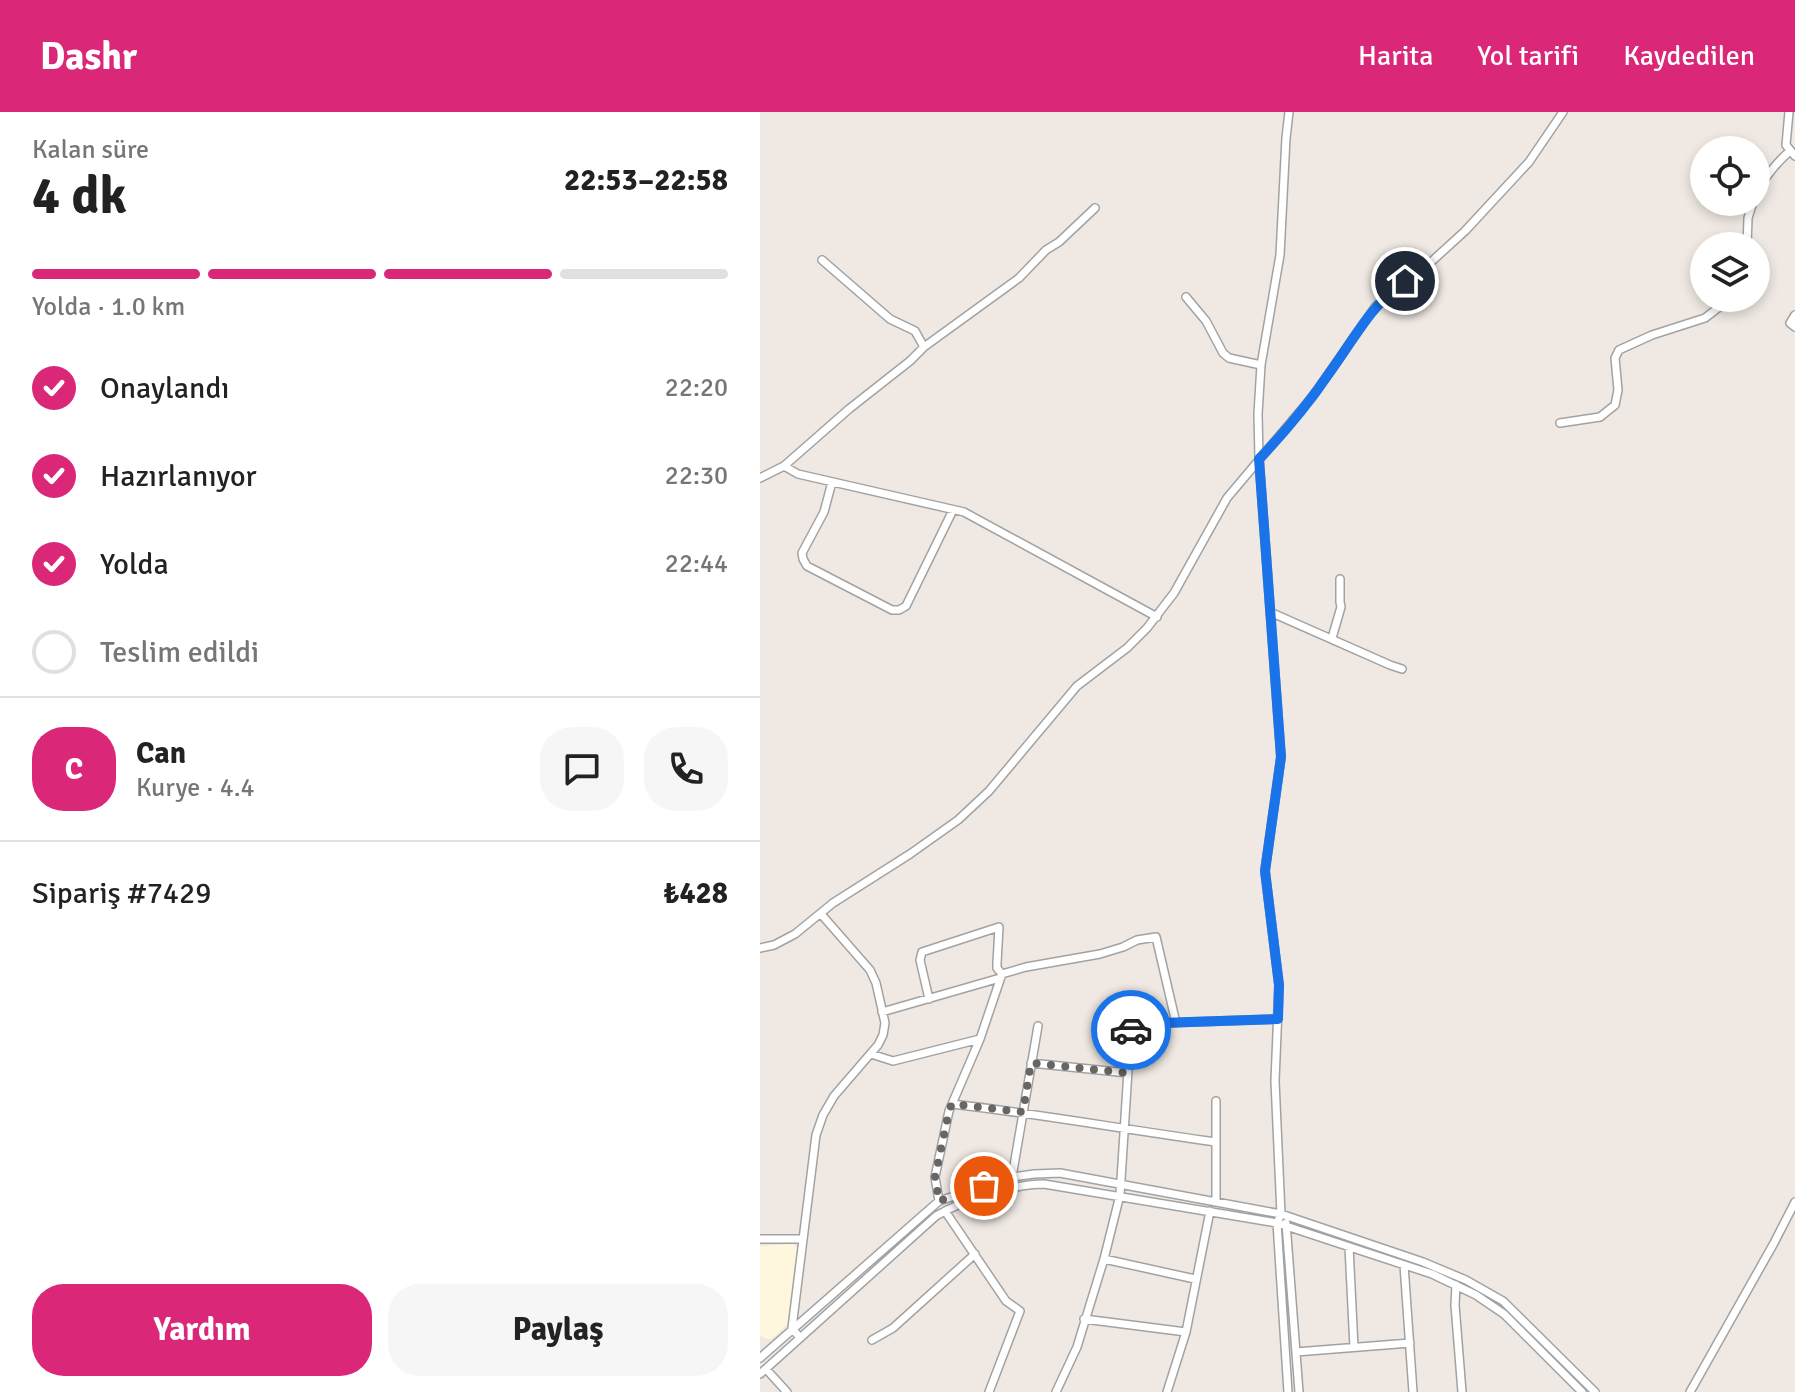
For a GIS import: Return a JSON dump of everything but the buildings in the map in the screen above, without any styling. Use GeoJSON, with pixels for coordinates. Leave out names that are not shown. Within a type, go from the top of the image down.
{"type":"FeatureCollection","features":[{"type":"Feature","properties":{"kind":"street"},"geometry":{"type":"LineString","coordinates":[[1289,112],[1280,255],[1261,365],[1258,414],[1281,757],[1265,871],[1279,985],[1275,1081],[1281,1214],[1287,1226],[1299,1392]]}},
{"type":"Feature","properties":{"kind":"street"},"geometry":{"type":"LineString","coordinates":[[760,948],[774,945],[795,934],[969,810],[999,780],[1077,686],[1127,648],[1157,617],[1174,593],[1227,498],[1322,384],[1375,307],[1465,231],[1529,162],[1563,112]]}},
{"type":"Feature","properties":{"kind":"street"},"geometry":{"type":"LineString","coordinates":[[1770,174],[1792,153],[1786,145],[1789,112]]}},
{"type":"Feature","properties":{"kind":"street"},"geometry":{"type":"LineString","coordinates":[[760,478],[784,466],[924,347],[1019,278],[1095,208]]}},
{"type":"Feature","properties":{"kind":"street"},"geometry":{"type":"LineString","coordinates":[[822,260],[890,319],[915,331],[924,347]]}},
{"type":"Feature","properties":{"kind":"street"},"geometry":{"type":"LineString","coordinates":[[1186,297],[1206,321],[1223,353],[1229,358],[1261,365]]}},
{"type":"Feature","properties":{"kind":"street"},"geometry":{"type":"LineString","coordinates":[[1560,423],[1600,417],[1615,405],[1618,395],[1615,358],[1619,350],[1652,335],[1705,318],[1713,312]]}},
{"type":"Feature","properties":{"kind":"street"},"geometry":{"type":"LineString","coordinates":[[1795,315],[1790,323],[1795,327]]}},
{"type":"Feature","properties":{"kind":"street"},"geometry":{"type":"LineString","coordinates":[[784,466],[798,474],[964,512],[1157,617]]}},
{"type":"Feature","properties":{"kind":"street"},"geometry":{"type":"LineString","coordinates":[[832,482],[824,512],[803,550],[804,562],[892,610],[906,606],[953,510]]}},
{"type":"Feature","properties":{"kind":"street"},"geometry":{"type":"LineString","coordinates":[[1332,638],[1341,607],[1340,579]]}},
{"type":"Feature","properties":{"kind":"street"},"geometry":{"type":"LineString","coordinates":[[1270,612],[1402,669]]}},
{"type":"Feature","properties":{"kind":"street"},"geometry":{"type":"LineString","coordinates":[[800,1338],[792,1328],[819,1125],[834,1096],[878,1045],[885,1023],[870,970],[821,914]]}},
{"type":"Feature","properties":{"kind":"street"},"geometry":{"type":"LineString","coordinates":[[929,999],[920,960],[922,952],[999,927],[997,968],[1001,976],[980,1039],[949,1111],[935,1177],[939,1201]]}},
{"type":"Feature","properties":{"kind":"street"},"geometry":{"type":"LineString","coordinates":[[882,1012],[1026,967],[1100,954],[1137,940],[1156,937],[1176,1023]]}},
{"type":"Feature","properties":{"kind":"street"},"geometry":{"type":"LineString","coordinates":[[1056,1392],[1077,1347],[1120,1195],[1131,1024],[1278,1019]]}},
{"type":"Feature","properties":{"kind":"street"},"geometry":{"type":"LineString","coordinates":[[1012,1177],[1038,1026]]}},
{"type":"Feature","properties":{"kind":"street"},"geometry":{"type":"LineString","coordinates":[[871,1054],[893,1061],[980,1039]]}},
{"type":"Feature","properties":{"kind":"street"},"geometry":{"type":"LineString","coordinates":[[1031,1063],[1128,1073]]}},
{"type":"Feature","properties":{"kind":"street"},"geometry":{"type":"LineString","coordinates":[[1216,1101],[1216,1202]]}},
{"type":"Feature","properties":{"kind":"street"},"geometry":{"type":"LineString","coordinates":[[952,1104],[1216,1142]]}},
{"type":"Feature","properties":{"kind":"street"},"geometry":{"type":"LineString","coordinates":[[762,1356],[939,1201],[1012,1177],[1060,1173],[1281,1214],[1466,1280],[1503,1301],[1595,1392]]}},
{"type":"Feature","properties":{"kind":"street"},"geometry":{"type":"LineString","coordinates":[[787,1392],[763,1372],[919,1230],[945,1211],[1030,1184],[1072,1187],[1277,1223],[1432,1274],[1476,1295],[1504,1314],[1582,1392]]}},
{"type":"Feature","properties":{"kind":"street"},"geometry":{"type":"LineString","coordinates":[[1690,1392],[1794,1208]]}},
{"type":"Feature","properties":{"kind":"street"},"geometry":{"type":"LineString","coordinates":[[945,1211],[1006,1301],[1020,1311],[989,1392]]}},
{"type":"Feature","properties":{"kind":"street"},"geometry":{"type":"LineString","coordinates":[[1167,1392],[1186,1332],[1210,1211]]}},
{"type":"Feature","properties":{"kind":"street"},"geometry":{"type":"LineString","coordinates":[[1281,1214],[1277,1223],[1288,1392]]}},
{"type":"Feature","properties":{"kind":"street"},"geometry":{"type":"LineString","coordinates":[[760,1239],[803,1239]]}},
{"type":"Feature","properties":{"kind":"street"},"geometry":{"type":"LineString","coordinates":[[1349,1247],[1354,1347]]}},
{"type":"Feature","properties":{"kind":"street"},"geometry":{"type":"LineString","coordinates":[[872,1340],[893,1328],[975,1254]]}},
{"type":"Feature","properties":{"kind":"street"},"geometry":{"type":"LineString","coordinates":[[1104,1259],[1195,1279]]}},
{"type":"Feature","properties":{"kind":"street"},"geometry":{"type":"LineString","coordinates":[[1404,1265],[1413,1392]]}},
{"type":"Feature","properties":{"kind":"street"},"geometry":{"type":"LineString","coordinates":[[1456,1285],[1462,1392]]}},
{"type":"Feature","properties":{"kind":"street"},"geometry":{"type":"LineString","coordinates":[[1084,1319],[1186,1332]]}},
{"type":"Feature","properties":{"kind":"street"},"geometry":{"type":"LineString","coordinates":[[1296,1352],[1410,1343]]}},
{"type":"Feature","properties":{"kind":"street"},"geometry":{"type":"LineString","coordinates":[[760,1346],[762,1356]]}},
{"type":"Feature","properties":{"kind":"shaded area"},"geometry":{"type":"Polygon","coordinates":[[[793,1244],[798,1249],[787,1325],[767,1339],[760,1333],[760,1246],[793,1244]]]}},
{"type":"Feature","properties":{"kind":"way so far"},"geometry":{"type":"LineString","coordinates":[[984,1186],[939,1201],[935,1177],[952,1104],[1023,1112],[1031,1063],[1128,1073],[1131,1030]]}},
{"type":"Feature","properties":{"kind":"route"},"geometry":{"type":"LineString","coordinates":[[1131,1030],[1131,1024],[1278,1019],[1279,985],[1265,871],[1281,757],[1259,459],[1322,384],[1375,307],[1405,281]]}}]}
